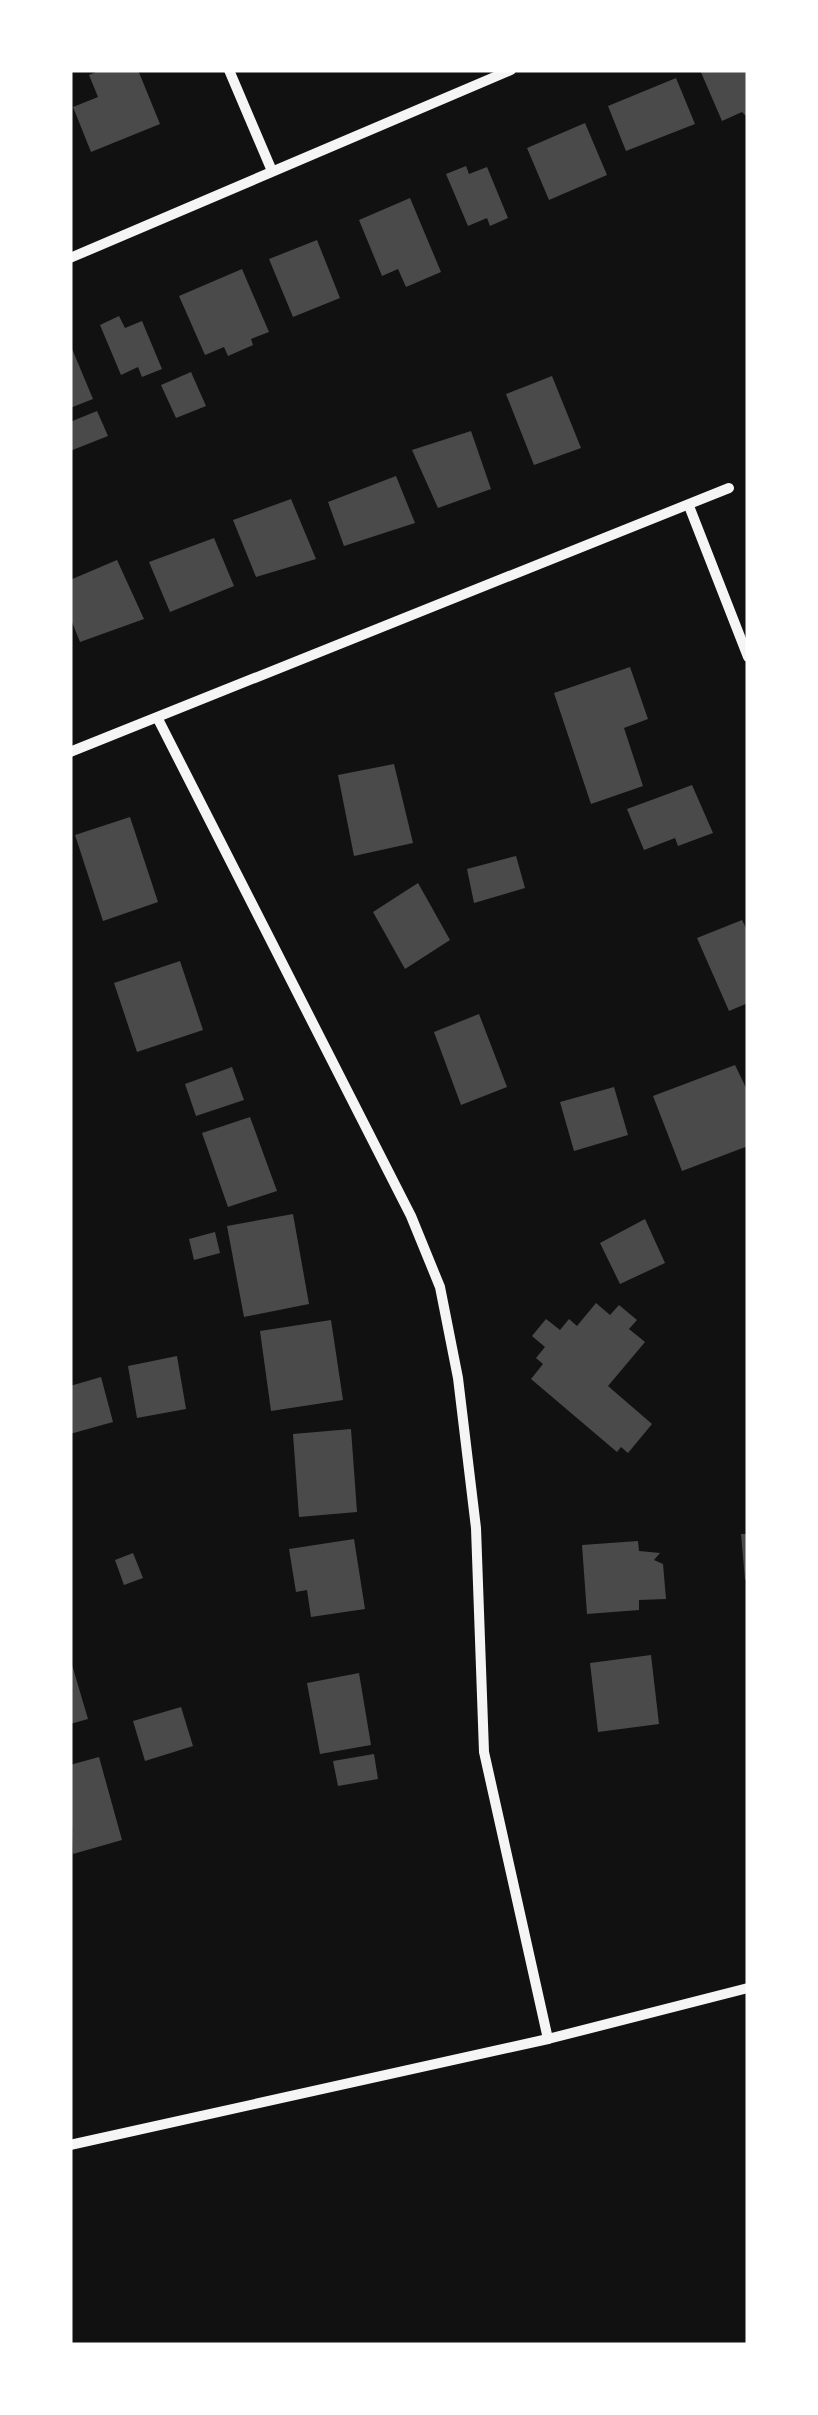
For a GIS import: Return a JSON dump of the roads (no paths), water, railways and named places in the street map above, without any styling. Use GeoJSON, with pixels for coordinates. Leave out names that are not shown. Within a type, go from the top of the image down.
{"type":"FeatureCollection","features":[{"type":"Feature","properties":{"kind":"street"},"geometry":{"type":"LineString","coordinates":[[229,70],[272,172]]}},
{"type":"Feature","properties":{"kind":"street"},"geometry":{"type":"LineString","coordinates":[[70,258],[511,70]]}},
{"type":"Feature","properties":{"kind":"street"},"geometry":{"type":"LineString","coordinates":[[70,752],[729,488]]}},
{"type":"Feature","properties":{"kind":"street"},"geometry":{"type":"LineString","coordinates":[[688,506],[748,657]]}},
{"type":"Feature","properties":{"kind":"street"},"geometry":{"type":"LineString","coordinates":[[158,719],[411,1216],[440,1288],[472,1480],[484,1752],[548,2039]]}},
{"type":"Feature","properties":{"kind":"street"},"geometry":{"type":"LineString","coordinates":[[70,2146],[548,2039],[748,1988]]}}]}
